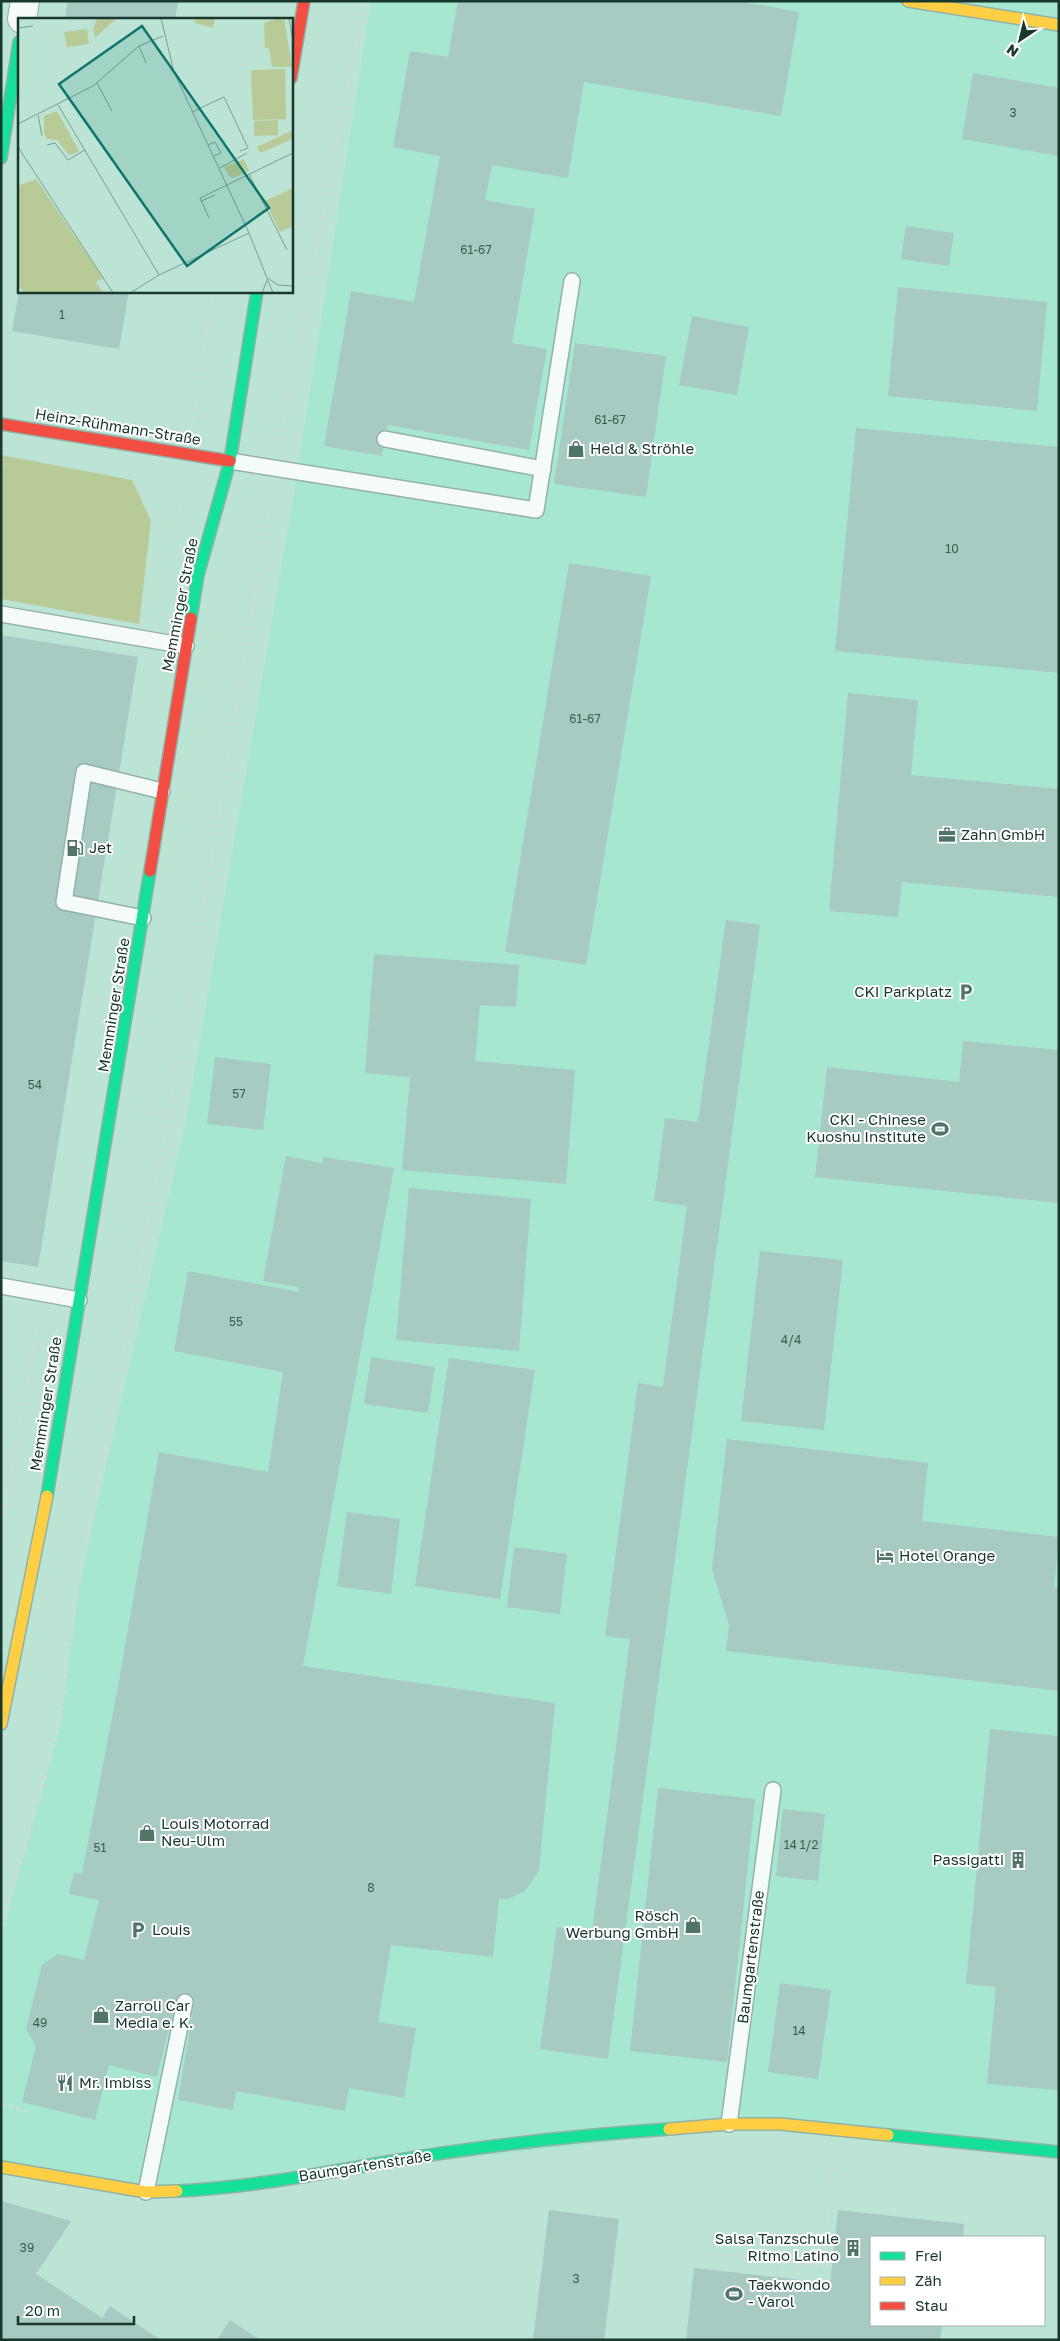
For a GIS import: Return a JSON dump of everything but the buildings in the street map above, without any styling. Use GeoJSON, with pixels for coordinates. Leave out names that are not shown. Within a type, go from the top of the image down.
{"type":"FeatureCollection","features":[{"type":"Feature","properties":{"kind":"street"},"geometry":{"type":"LineString","coordinates":[[22,18],[25,1]]}},
{"type":"Feature","properties":{"kind":"street"},"geometry":{"type":"LineString","coordinates":[[292,72],[304,1]]}},
{"type":"Feature","properties":{"kind":"street"},"geometry":{"type":"LineString","coordinates":[[908,1],[1059,25]]}},
{"type":"Feature","properties":{"kind":"street"},"geometry":{"type":"LineString","coordinates":[[1,158],[18,48]]}},
{"type":"Feature","properties":{"kind":"street","name":"Memminger Straße"},"geometry":{"type":"LineString","coordinates":[[1,1724],[43,1518],[198,575],[230,461],[257,292]]}},
{"type":"Feature","properties":{"kind":"street","name":"Heinz-Rühmann-Straße"},"geometry":{"type":"LineString","coordinates":[[1,424],[230,461]]}},
{"type":"Feature","properties":{"kind":"street","name":"Baumgartenstraße"},"geometry":{"type":"LineString","coordinates":[[1,2167],[146,2192],[225,2189],[443,2153],[610,2133],[729,2124],[780,2124],[1059,2152]]}},
{"type":"Feature","properties":{"kind":"lane"},"geometry":{"type":"LineString","coordinates":[[230,461],[536,510],[572,281]]}},
{"type":"Feature","properties":{"kind":"lane"},"geometry":{"type":"LineString","coordinates":[[385,439],[543,469]]}},
{"type":"Feature","properties":{"kind":"lane"},"geometry":{"type":"LineString","coordinates":[[1,614],[186,646]]}},
{"type":"Feature","properties":{"kind":"lane"},"geometry":{"type":"LineString","coordinates":[[142,918],[64,902],[84,772],[162,791]]}},
{"type":"Feature","properties":{"kind":"lane"},"geometry":{"type":"LineString","coordinates":[[1,1286],[79,1300]]}},
{"type":"Feature","properties":{"kind":"lane","name":"Baumgartenstraße"},"geometry":{"type":"LineString","coordinates":[[729,2124],[773,1790]]}},
{"type":"Feature","properties":{"kind":"lane"},"geometry":{"type":"LineString","coordinates":[[146,2192],[185,2002]]}},
{"type":"Feature","properties":{"kind":"path"},"geometry":{"type":"LineString","coordinates":[[255,18],[258,1]]}},
{"type":"Feature","properties":{"kind":"path"},"geometry":{"type":"LineString","coordinates":[[1,1934],[59,1727],[78,1588],[169,1116],[295,352],[364,1]]}},
{"type":"Feature","properties":{"kind":"path"},"geometry":{"type":"LineString","coordinates":[[1,2104],[27,2111]]}},
{"type":"Feature","properties":{"kind":"path"},"geometry":{"type":"LineString","coordinates":[[703,2252],[823,2266],[836,2130]]}},
{"type":"Feature","properties":{"kind":"path"},"geometry":{"type":"LineString","coordinates":[[824,2258],[832,2259]]}},
{"type":"Feature","properties":{"kind":"path"},"geometry":{"type":"LineString","coordinates":[[781,2278],[783,2262]]}},
{"type":"Feature","properties":{"kind":"path"},"geometry":{"type":"LineString","coordinates":[[796,2279],[798,2263]]}},
{"type":"Feature","properties":{"kind":"shaded area"},"geometry":{"type":"Polygon","coordinates":[[[371,1],[1059,1],[1059,2152],[780,2124],[146,2192],[1,2167],[1,1934],[59,1727],[78,1588],[186,1122],[295,488],[371,1]]]}},
{"type":"Feature","properties":{"kind":"shaded area"},"geometry":{"type":"Polygon","coordinates":[[[1,455],[132,480],[151,521],[139,624],[1,599],[1,455]]]}},
{"type":"Feature","properties":{"kind":"traffic: fast"},"geometry":{"type":"LineString","coordinates":[[1,158],[18,48]]}},
{"type":"Feature","properties":{"kind":"traffic: fast"},"geometry":{"type":"LineString","coordinates":[[191,618],[198,575],[230,461],[257,292]]}},
{"type":"Feature","properties":{"kind":"traffic: fast"},"geometry":{"type":"LineString","coordinates":[[47,1496],[150,871]]}},
{"type":"Feature","properties":{"kind":"traffic: fast"},"geometry":{"type":"LineString","coordinates":[[177,2191],[277,2181],[499,2145],[669,2129]]}},
{"type":"Feature","properties":{"kind":"traffic: fast"},"geometry":{"type":"LineString","coordinates":[[888,2135],[1059,2152]]}},
{"type":"Feature","properties":{"kind":"traffic: slow"},"geometry":{"type":"LineString","coordinates":[[908,1],[1059,25]]}},
{"type":"Feature","properties":{"kind":"traffic: slow"},"geometry":{"type":"LineString","coordinates":[[1,1724],[47,1496]]}},
{"type":"Feature","properties":{"kind":"traffic: slow"},"geometry":{"type":"LineString","coordinates":[[669,2129],[729,2124],[780,2124],[888,2135]]}},
{"type":"Feature","properties":{"kind":"traffic: slow"},"geometry":{"type":"LineString","coordinates":[[1,2167],[146,2192],[177,2191]]}},
{"type":"Feature","properties":{"kind":"traffic: jam"},"geometry":{"type":"LineString","coordinates":[[292,72],[304,1]]}},
{"type":"Feature","properties":{"kind":"traffic: jam"},"geometry":{"type":"LineString","coordinates":[[1,424],[230,461]]}},
{"type":"Feature","properties":{"kind":"traffic: jam"},"geometry":{"type":"LineString","coordinates":[[150,871],[191,618]]}},
{"type":"Feature","properties":{"kind":"place","name":"Held & Ströhle"},"geometry":{"type":"Point","coordinates":[576,449]}},
{"type":"Feature","properties":{"kind":"place","name":"Zahn GmbH"},"geometry":{"type":"Point","coordinates":[947,835]}},
{"type":"Feature","properties":{"kind":"place","name":"Jet"},"geometry":{"type":"Point","coordinates":[75,848]}},
{"type":"Feature","properties":{"kind":"place","name":"CKI Parkplatz"},"geometry":{"type":"Point","coordinates":[966,992]}},
{"type":"Feature","properties":{"kind":"place","name":"CKI - Chinese Kuoshu Institute"},"geometry":{"type":"Point","coordinates":[940,1129]}},
{"type":"Feature","properties":{"kind":"place","name":"Hotel Orange"},"geometry":{"type":"Point","coordinates":[885,1556]}},
{"type":"Feature","properties":{"kind":"place","name":"Louis Motorrad Neu-Ulm"},"geometry":{"type":"Point","coordinates":[147,1833]}},
{"type":"Feature","properties":{"kind":"place","name":"Passigatti"},"geometry":{"type":"Point","coordinates":[1018,1860]}},
{"type":"Feature","properties":{"kind":"place","name":"Rösch Werbung GmbH"},"geometry":{"type":"Point","coordinates":[693,1925]}},
{"type":"Feature","properties":{"kind":"place","name":"Louis"},"geometry":{"type":"Point","coordinates":[138,1930]}},
{"type":"Feature","properties":{"kind":"place","name":"Zarroli Car Media e. K."},"geometry":{"type":"Point","coordinates":[101,2015]}},
{"type":"Feature","properties":{"kind":"place","name":"Mr. Imbiss"},"geometry":{"type":"Point","coordinates":[65,2083]}},
{"type":"Feature","properties":{"kind":"place","name":"Salsa Tanzschule Ritmo Latino"},"geometry":{"type":"Point","coordinates":[853,2248]}},
{"type":"Feature","properties":{"kind":"place","name":"Taekwondo - Varol"},"geometry":{"type":"Point","coordinates":[734,2294]}}]}
